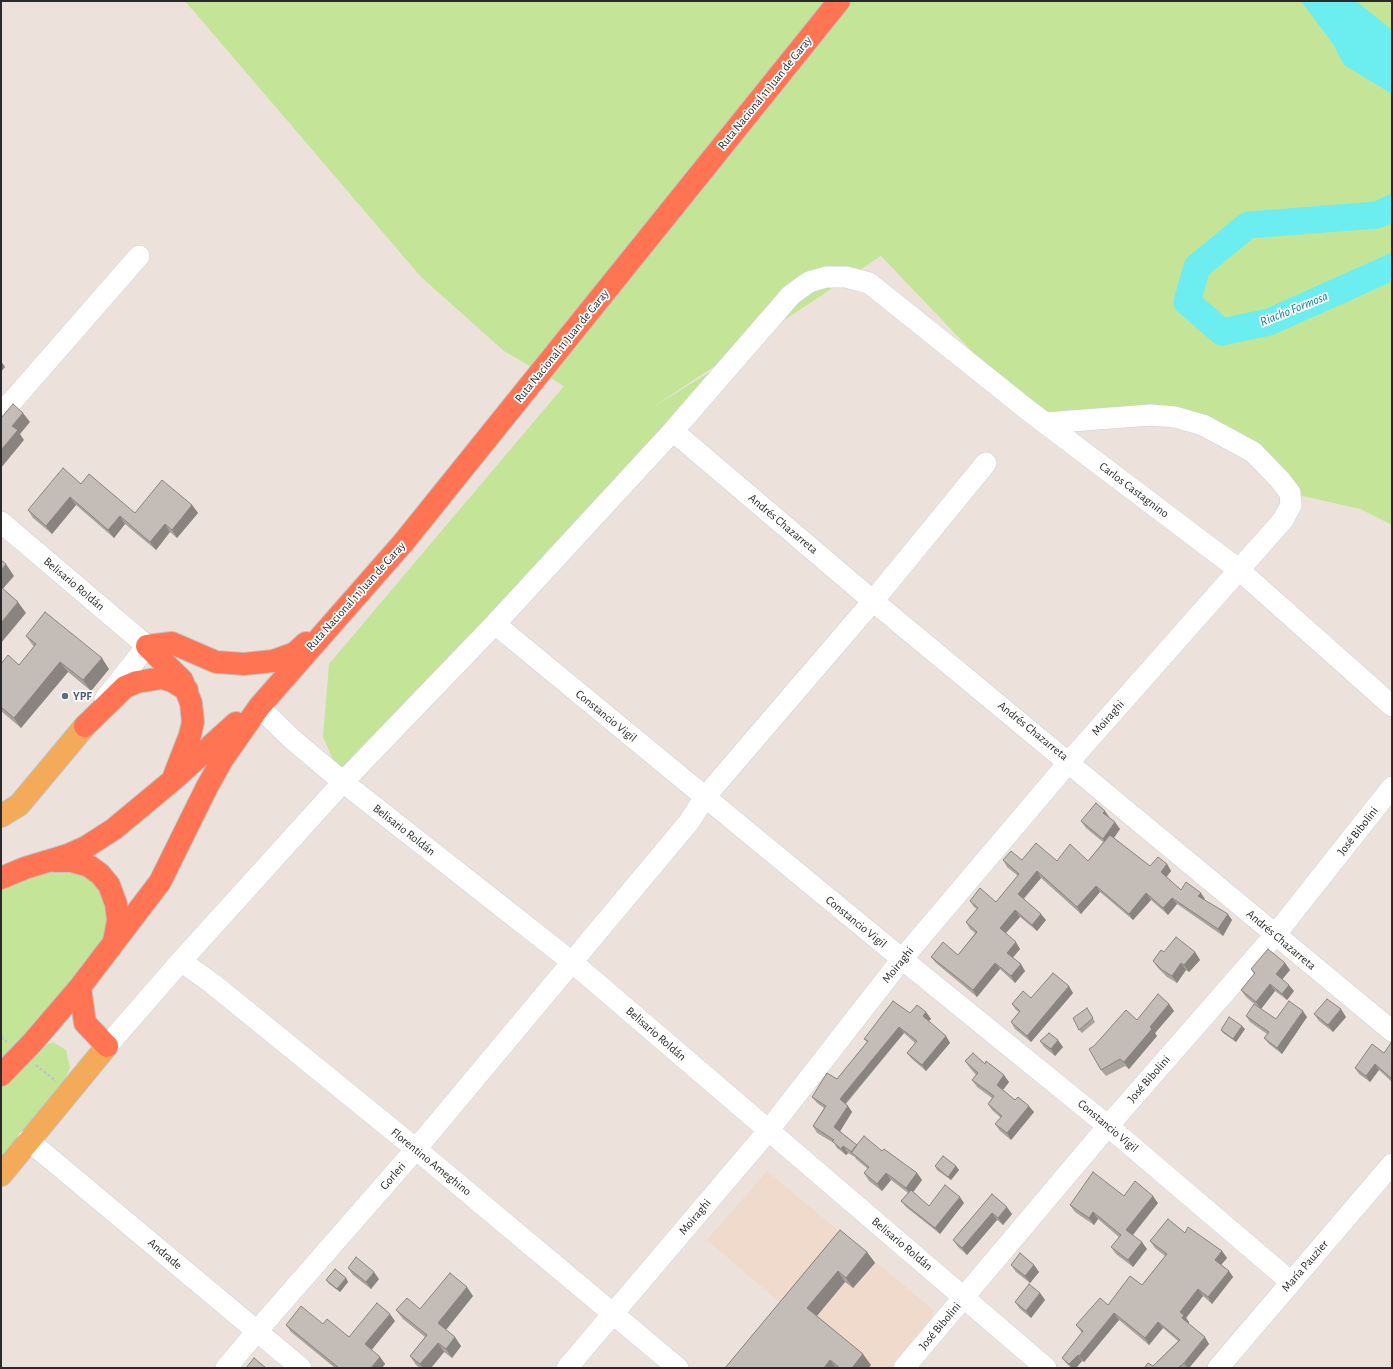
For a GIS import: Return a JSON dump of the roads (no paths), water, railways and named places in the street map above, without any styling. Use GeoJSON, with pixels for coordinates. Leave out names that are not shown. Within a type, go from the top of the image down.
{"type":"FeatureCollection","features":[{"type":"Feature","properties":{"kind":"highway","name":"Ruta Nacional 11 Juan de Garay"},"geometry":{"type":"LineString","coordinates":[[1,1075],[80,987],[166,873],[206,787],[222,760],[259,707],[403,544],[839,1]]}},
{"type":"Feature","properties":{"kind":"highway"},"geometry":{"type":"LineString","coordinates":[[147,646],[172,643],[216,662],[244,664],[273,661],[295,653],[337,617]]}},
{"type":"Feature","properties":{"kind":"highway"},"geometry":{"type":"LineString","coordinates":[[147,646],[182,680],[191,703],[192,722],[188,743],[173,780]]}},
{"type":"Feature","properties":{"kind":"highway"},"geometry":{"type":"LineString","coordinates":[[85,726],[125,687],[137,682],[162,678],[172,681],[187,690]]}},
{"type":"Feature","properties":{"kind":"highway","name":"Ruta Nacional 11 Juan de Garay"},"geometry":{"type":"LineString","coordinates":[[8,874],[68,855],[86,847],[114,829],[173,780],[278,684]]}},
{"type":"Feature","properties":{"kind":"highway","name":"Ruta Nacional 11 Juan de Garay"},"geometry":{"type":"LineString","coordinates":[[43,862],[59,860],[71,861],[89,866],[100,874],[109,885],[116,904],[118,920],[114,942]]}},
{"type":"Feature","properties":{"kind":"highway"},"geometry":{"type":"LineString","coordinates":[[80,987],[85,1023],[107,1046]]}},
{"type":"Feature","properties":{"kind":"highway"},"geometry":{"type":"LineString","coordinates":[[50,1021],[85,1023]]}},
{"type":"Feature","properties":{"kind":"main road"},"geometry":{"type":"LineString","coordinates":[[1,816],[19,805],[85,726]]}},
{"type":"Feature","properties":{"kind":"main road"},"geometry":{"type":"LineString","coordinates":[[1,1175],[28,1140],[107,1046]]}},
{"type":"Feature","properties":{"kind":"street"},"geometry":{"type":"LineString","coordinates":[[1,414],[139,256]]}},
{"type":"Feature","properties":{"kind":"street","name":"Carlos Castagnino"},"geometry":{"type":"LineString","coordinates":[[673,431],[790,296],[809,282],[826,277],[846,277],[870,283],[1045,423],[1238,569],[1392,706]]}},
{"type":"Feature","properties":{"kind":"street","name":"Moiraghi"},"geometry":{"type":"LineString","coordinates":[[567,1368],[768,1131],[902,959],[1070,762],[1238,569],[1283,520],[1291,505],[1290,493],[1280,480],[1253,452],[1203,425],[1175,417],[1151,415],[1045,423]]}},
{"type":"Feature","properties":{"kind":"street"},"geometry":{"type":"LineString","coordinates":[[107,1046],[181,961],[343,782],[495,624],[673,431]]}},
{"type":"Feature","properties":{"kind":"street","name":"Andrés Chazarreta"},"geometry":{"type":"LineString","coordinates":[[673,431],[873,601],[1070,762],[1275,935],[1392,1031]]}},
{"type":"Feature","properties":{"kind":"street","name":"Gorleri"},"geometry":{"type":"LineString","coordinates":[[226,1368],[416,1149],[689,822],[705,797],[873,601],[986,463]]}},
{"type":"Feature","properties":{"kind":"street","name":"Belisario Roldán"},"geometry":{"type":"LineString","coordinates":[[1,522],[147,646]]}},
{"type":"Feature","properties":{"kind":"street","name":"Constancio Vigil"},"geometry":{"type":"LineString","coordinates":[[495,624],[902,959],[1108,1126],[1291,1282]]}},
{"type":"Feature","properties":{"kind":"street"},"geometry":{"type":"LineString","coordinates":[[85,726],[147,646]]}},
{"type":"Feature","properties":{"kind":"street","name":"Belisario Roldán"},"geometry":{"type":"LineString","coordinates":[[259,707],[292,739],[343,782],[572,962],[1046,1368]]}},
{"type":"Feature","properties":{"kind":"street","name":"José Bibolini"},"geometry":{"type":"LineString","coordinates":[[904,1368],[1108,1126],[1275,935],[1392,787]]}},
{"type":"Feature","properties":{"kind":"street","name":"Florentino Ameghino"},"geometry":{"type":"LineString","coordinates":[[181,961],[213,984],[416,1149],[615,1313],[678,1368]]}},
{"type":"Feature","properties":{"kind":"street","name":"Andrade"},"geometry":{"type":"LineString","coordinates":[[28,1140],[301,1368]]}},
{"type":"Feature","properties":{"kind":"street","name":"María Pauzier"},"geometry":{"type":"LineString","coordinates":[[1218,1368],[1392,1164]]}},
{"type":"Feature","properties":{"kind":"water"},"geometry":{"type":"Polygon","coordinates":[[[1301,1],[1356,1],[1392,30],[1392,94],[1344,65],[1333,44],[1301,1]]]}},
{"type":"Feature","properties":{"kind":"waterway","name":"Riacho Formosa"},"geometry":{"type":"LineString","coordinates":[[1392,208],[1377,215],[1248,225],[1197,267],[1187,302],[1222,332],[1269,322],[1392,267]]}},
{"type":"Feature","properties":{"kind":"place","name":"YPF"},"geometry":{"type":"Point","coordinates":[65,696]}}]}
